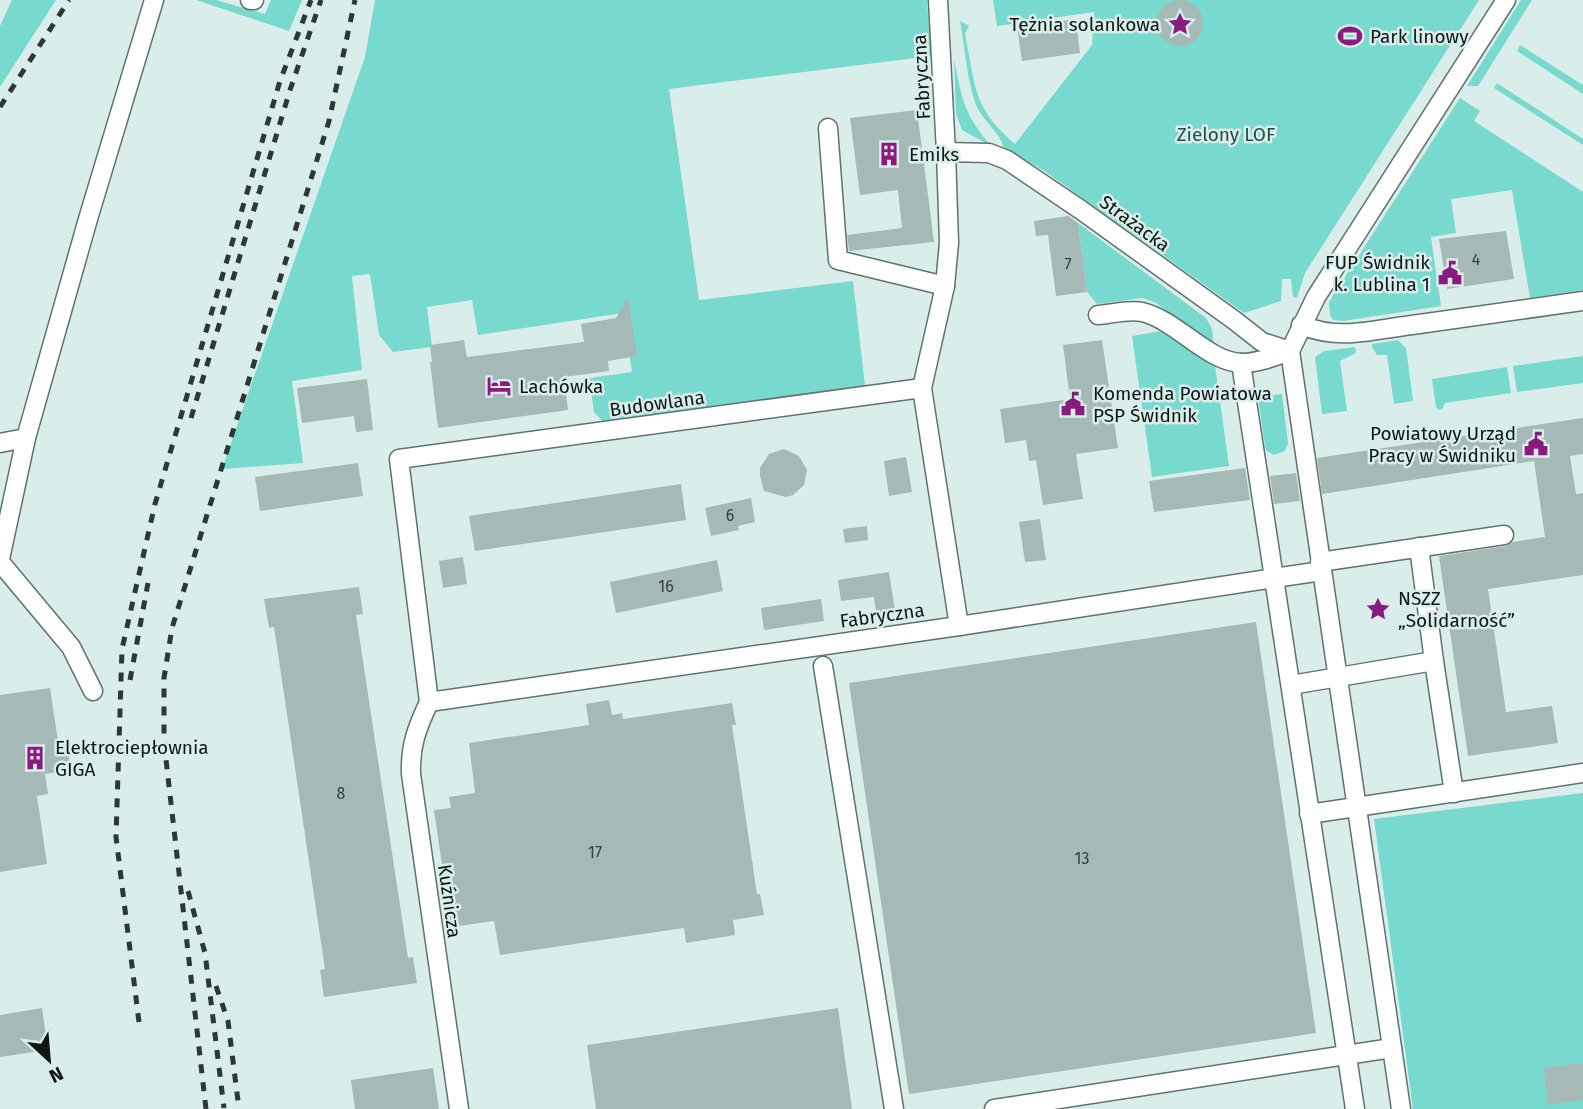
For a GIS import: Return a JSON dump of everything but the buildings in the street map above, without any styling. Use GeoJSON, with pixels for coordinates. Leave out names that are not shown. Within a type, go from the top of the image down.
{"type":"FeatureCollection","features":[{"type":"Feature","properties":{"kind":"street"},"geometry":{"type":"LineString","coordinates":[[93,691],[71,647],[0,561],[26,438],[154,0]]}},
{"type":"Feature","properties":{"kind":"street","name":"Fabryczna"},"geometry":{"type":"LineString","coordinates":[[429,702],[959,626],[922,388],[945,286],[949,243],[947,152],[938,0]]}},
{"type":"Feature","properties":{"kind":"street"},"geometry":{"type":"LineString","coordinates":[[1401,1109],[1290,351],[1316,297],[1506,0]]}},
{"type":"Feature","properties":{"kind":"street"},"geometry":{"type":"LineString","coordinates":[[828,128],[838,260],[945,286]]}},
{"type":"Feature","properties":{"kind":"street","name":"Strażacka"},"geometry":{"type":"LineString","coordinates":[[947,152],[989,153],[1007,160],[1081,210],[1262,342],[1290,351]]}},
{"type":"Feature","properties":{"kind":"street"},"geometry":{"type":"LineString","coordinates":[[1301,325],[1322,333],[1337,334],[1425,325],[1583,301]]}},
{"type":"Feature","properties":{"kind":"street"},"geometry":{"type":"LineString","coordinates":[[1098,315],[1139,311],[1163,319],[1226,361],[1259,362],[1290,351]]}},
{"type":"Feature","properties":{"kind":"street"},"geometry":{"type":"LineString","coordinates":[[1241,363],[1355,1109]]}},
{"type":"Feature","properties":{"kind":"street","name":"Budowlana"},"geometry":{"type":"LineString","coordinates":[[429,702],[399,459],[922,388]]}},
{"type":"Feature","properties":{"kind":"street"},"geometry":{"type":"LineString","coordinates":[[0,443],[26,438]]}},
{"type":"Feature","properties":{"kind":"street"},"geometry":{"type":"LineString","coordinates":[[959,626],[1274,578],[1419,547],[1504,535]]}},
{"type":"Feature","properties":{"kind":"street"},"geometry":{"type":"LineString","coordinates":[[1419,547],[1454,793]]}},
{"type":"Feature","properties":{"kind":"street"},"geometry":{"type":"LineString","coordinates":[[1291,685],[1434,661]]}},
{"type":"Feature","properties":{"kind":"street"},"geometry":{"type":"LineString","coordinates":[[823,666],[894,1109]]}},
{"type":"Feature","properties":{"kind":"street","name":"Kuźnicza"},"geometry":{"type":"LineString","coordinates":[[429,702],[416,728],[410,752],[411,774],[459,1109]]}},
{"type":"Feature","properties":{"kind":"street"},"geometry":{"type":"LineString","coordinates":[[1309,814],[1583,773]]}},
{"type":"Feature","properties":{"kind":"street"},"geometry":{"type":"LineString","coordinates":[[993,1109],[1392,1048]]}},
{"type":"Feature","properties":{"kind":"green space"},"geometry":{"type":"Polygon","coordinates":[[[12,0],[56,0],[0,87],[0,26],[12,0]]]}},
{"type":"Feature","properties":{"kind":"green space"},"geometry":{"type":"Polygon","coordinates":[[[196,0],[216,0],[265,14],[271,0],[302,0],[289,31],[196,0]]]}},
{"type":"Feature","properties":{"kind":"green space"},"geometry":{"type":"Polygon","coordinates":[[[375,0],[927,0],[931,56],[669,89],[699,300],[853,281],[865,386],[603,422],[594,412],[589,378],[632,372],[623,313],[478,335],[472,300],[427,307],[432,347],[393,352],[379,335],[370,274],[352,276],[362,370],[292,381],[303,463],[222,469],[365,57],[375,0]]]}},
{"type":"Feature","properties":{"kind":"green space","name":"Zielony LOF"},"geometry":{"type":"Polygon","coordinates":[[[993,0],[1479,0],[1305,273],[1297,298],[1293,297],[1291,279],[1282,279],[1281,301],[1244,313],[1043,170],[1004,148],[977,107],[960,21],[969,26],[965,34],[974,82],[983,107],[1015,144],[1092,45],[1094,12],[997,26],[993,0]]]}},
{"type":"Feature","properties":{"kind":"green space"},"geometry":{"type":"Polygon","coordinates":[[[1521,0],[1532,0],[1478,86],[1467,86],[1521,0]]]}},
{"type":"Feature","properties":{"kind":"green space"},"geometry":{"type":"Polygon","coordinates":[[[1520,45],[1583,85],[1583,94],[1517,51],[1520,45]]]}},
{"type":"Feature","properties":{"kind":"green space"},"geometry":{"type":"Polygon","coordinates":[[[954,60],[965,106],[991,146],[962,130],[956,114],[954,60]]]}},
{"type":"Feature","properties":{"kind":"green space"},"geometry":{"type":"Polygon","coordinates":[[[1497,83],[1583,139],[1583,145],[1494,88],[1497,83]]]}},
{"type":"Feature","properties":{"kind":"green space"},"geometry":{"type":"Polygon","coordinates":[[[1460,98],[1480,111],[1474,121],[1583,192],[1583,290],[1530,298],[1512,190],[1451,199],[1456,233],[1431,237],[1441,306],[1343,321],[1333,320],[1329,302],[1460,98]]]}},
{"type":"Feature","properties":{"kind":"green space"},"geometry":{"type":"Polygon","coordinates":[[[1078,223],[1206,318],[1212,329],[1214,346],[1156,303],[1143,298],[1097,304],[1087,292],[1078,223]]]}},
{"type":"Feature","properties":{"kind":"green space"},"geometry":{"type":"Polygon","coordinates":[[[1161,331],[1215,365],[1229,466],[1152,477],[1132,336],[1161,331]]]}},
{"type":"Feature","properties":{"kind":"green space"},"geometry":{"type":"Polygon","coordinates":[[[1398,340],[1406,348],[1413,401],[1394,404],[1387,355],[1377,355],[1372,344],[1398,340]]]}},
{"type":"Feature","properties":{"kind":"green space"},"geometry":{"type":"Polygon","coordinates":[[[1355,347],[1356,353],[1340,361],[1347,411],[1322,414],[1315,357],[1324,351],[1355,347]]]}},
{"type":"Feature","properties":{"kind":"green space"},"geometry":{"type":"Polygon","coordinates":[[[1583,356],[1583,383],[1517,392],[1513,366],[1583,356]]]}},
{"type":"Feature","properties":{"kind":"green space"},"geometry":{"type":"Polygon","coordinates":[[[1507,367],[1511,393],[1445,403],[1439,410],[1436,407],[1432,379],[1507,367]]]}},
{"type":"Feature","properties":{"kind":"green space"},"geometry":{"type":"Polygon","coordinates":[[[1282,394],[1288,443],[1285,451],[1274,455],[1265,447],[1258,397],[1282,394]]]}},
{"type":"Feature","properties":{"kind":"green space"},"geometry":{"type":"Polygon","coordinates":[[[1583,793],[1583,1109],[1413,1109],[1374,819],[1583,793]]]}},
{"type":"Feature","properties":{"kind":"railway"},"geometry":{"type":"LineString","coordinates":[[0,107],[69,0]]}},
{"type":"Feature","properties":{"kind":"railway"},"geometry":{"type":"LineString","coordinates":[[139,1022],[116,837],[122,649],[155,504],[280,81],[311,0]]}},
{"type":"Feature","properties":{"kind":"railway"},"geometry":{"type":"LineString","coordinates":[[191,418],[290,90],[321,0]]}},
{"type":"Feature","properties":{"kind":"railway"},"geometry":{"type":"LineString","coordinates":[[206,1109],[164,742],[164,678],[172,628],[329,121],[355,0]]}},
{"type":"Feature","properties":{"kind":"railway"},"geometry":{"type":"LineString","coordinates":[[130,680],[148,583]]}},
{"type":"Feature","properties":{"kind":"railway"},"geometry":{"type":"LineString","coordinates":[[188,891],[205,953],[224,1108]]}},
{"type":"Feature","properties":{"kind":"railway"},"geometry":{"type":"LineString","coordinates":[[216,986],[228,1021],[239,1109]]}},
{"type":"Feature","properties":{"kind":"place","name":"Tężnia solankowa"},"geometry":{"type":"Point","coordinates":[1180,24]}},
{"type":"Feature","properties":{"kind":"place","name":"Park linowy"},"geometry":{"type":"Point","coordinates":[1350,36]}},
{"type":"Feature","properties":{"kind":"place","name":"Emiks"},"geometry":{"type":"Point","coordinates":[889,154]}},
{"type":"Feature","properties":{"kind":"place","name":"FUP Świdnik k. Lublina 1"},"geometry":{"type":"Point","coordinates":[1450,273]}},
{"type":"Feature","properties":{"kind":"place","name":"Lachówka"},"geometry":{"type":"Point","coordinates":[499,386]}},
{"type":"Feature","properties":{"kind":"place","name":"Komenda Powiatowa PSP Świdnik"},"geometry":{"type":"Point","coordinates":[1073,404]}},
{"type":"Feature","properties":{"kind":"place","name":"Powiatowy Urząd Pracy w Świdniku"},"geometry":{"type":"Point","coordinates":[1536,444]}},
{"type":"Feature","properties":{"kind":"place","name":"NSZZ „Solidarność”"},"geometry":{"type":"Point","coordinates":[1378,609]}},
{"type":"Feature","properties":{"kind":"place","name":"Elektrociepłownia GIGA"},"geometry":{"type":"Point","coordinates":[35,758]}}]}
